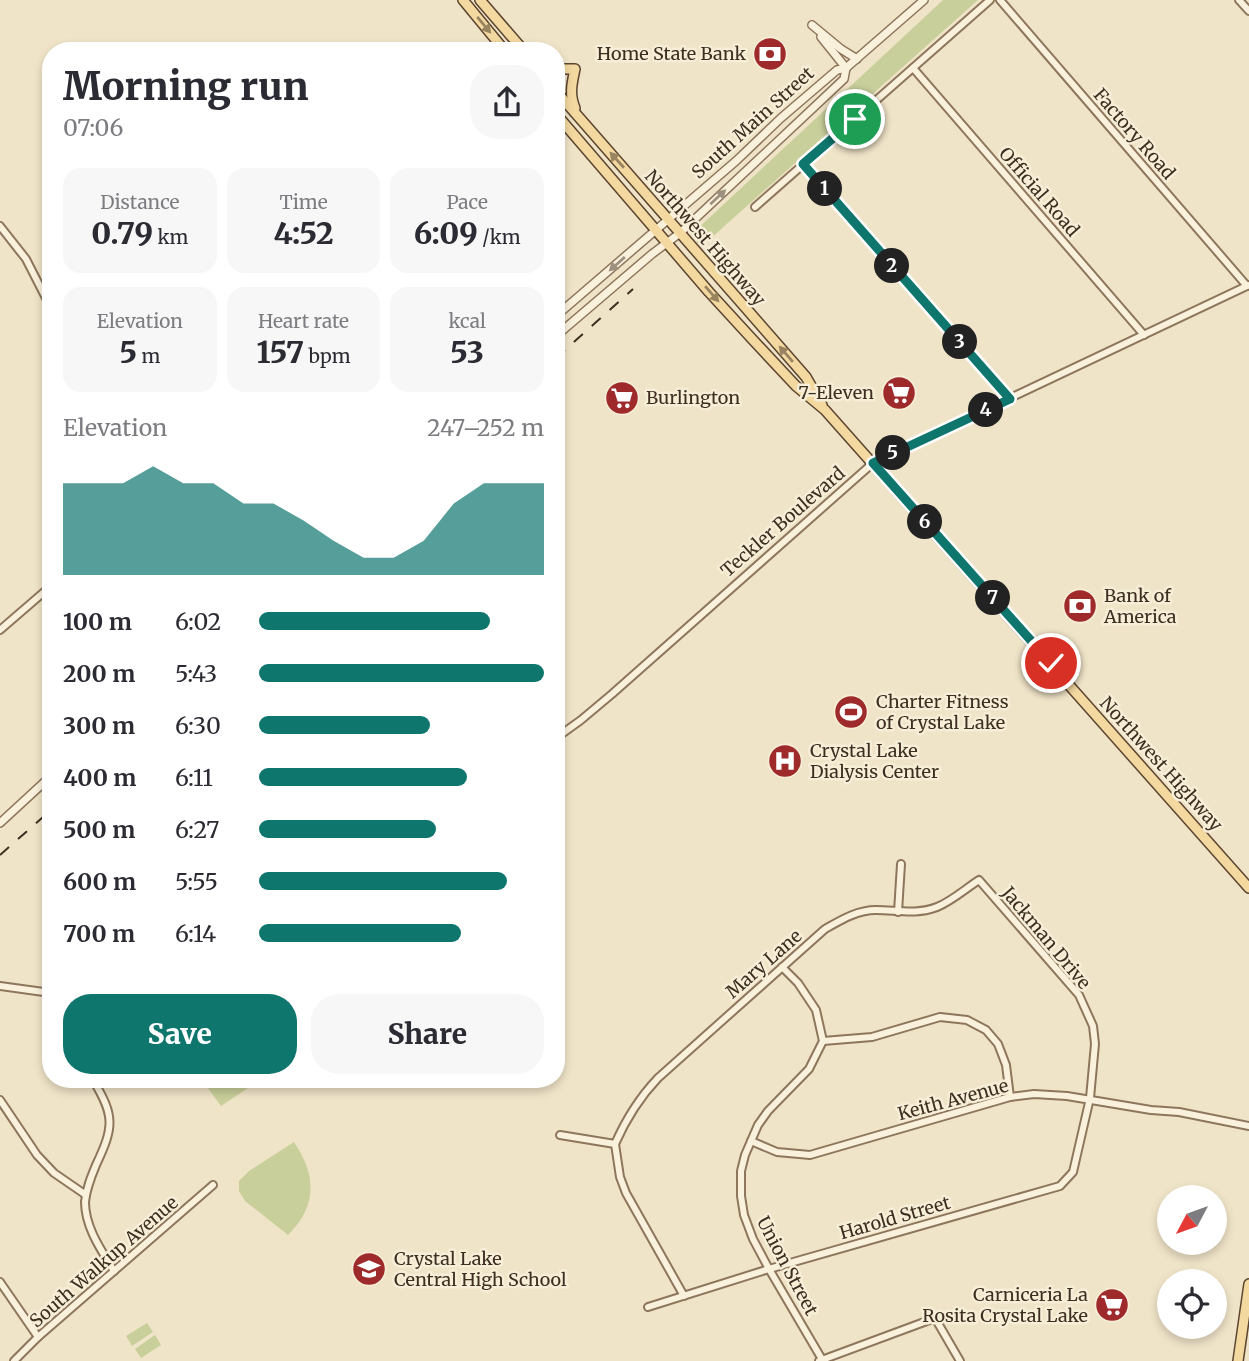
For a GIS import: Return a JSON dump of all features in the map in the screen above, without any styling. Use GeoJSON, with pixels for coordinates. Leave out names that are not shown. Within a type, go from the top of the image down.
{"type":"FeatureCollection","features":[{"type":"Feature","properties":{"kind":"main road"},"geometry":{"type":"LineString","coordinates":[[463,0],[498,42]]}},
{"type":"Feature","properties":{"kind":"main road"},"geometry":{"type":"LineString","coordinates":[[480,0],[516,42]]}},
{"type":"Feature","properties":{"kind":"main road"},"geometry":{"type":"LineString","coordinates":[[565,69],[575,69],[571,100],[578,116]]}},
{"type":"Feature","properties":{"kind":"main road","name":"Northwest Highway"},"geometry":{"type":"LineString","coordinates":[[565,101],[806,377],[825,410]]}},
{"type":"Feature","properties":{"kind":"main road","name":"Northwest Highway"},"geometry":{"type":"LineString","coordinates":[[565,124],[709,292],[796,386],[825,410],[1249,888]]}},
{"type":"Feature","properties":{"kind":"main road"},"geometry":{"type":"LineString","coordinates":[[1238,1361],[1245,1341],[1249,1284]]}},
{"type":"Feature","properties":{"kind":"street","name":"South Main Street"},"geometry":{"type":"LineString","coordinates":[[565,308],[736,161],[781,118],[837,70],[846,68],[857,59],[924,0]]}},
{"type":"Feature","properties":{"kind":"street"},"geometry":{"type":"LineString","coordinates":[[755,207],[990,0]]}},
{"type":"Feature","properties":{"kind":"street","name":"Factory Road"},"geometry":{"type":"LineString","coordinates":[[1000,0],[1248,285]]}},
{"type":"Feature","properties":{"kind":"street"},"geometry":{"type":"LineString","coordinates":[[1240,0],[1249,11]]}},
{"type":"Feature","properties":{"kind":"street"},"geometry":{"type":"LineString","coordinates":[[846,68],[813,25],[857,59]]}},
{"type":"Feature","properties":{"kind":"street","name":"South Main Street"},"geometry":{"type":"LineString","coordinates":[[565,327],[680,233],[844,79],[846,68]]}},
{"type":"Feature","properties":{"kind":"street","name":"Official Road"},"geometry":{"type":"LineString","coordinates":[[913,68],[1144,335]]}},
{"type":"Feature","properties":{"kind":"street"},"geometry":{"type":"LineString","coordinates":[[803,164],[1010,399]]}},
{"type":"Feature","properties":{"kind":"street"},"geometry":{"type":"LineString","coordinates":[[0,226],[26,259],[42,290]]}},
{"type":"Feature","properties":{"kind":"street","name":"Teckler Boulevard"},"geometry":{"type":"LineString","coordinates":[[565,732],[612,694],[873,463],[1248,285]]}},
{"type":"Feature","properties":{"kind":"street"},"geometry":{"type":"LineString","coordinates":[[0,630],[42,594]]}},
{"type":"Feature","properties":{"kind":"street"},"geometry":{"type":"LineString","coordinates":[[0,822],[42,784]]}},
{"type":"Feature","properties":{"kind":"street"},"geometry":{"type":"LineString","coordinates":[[898,912],[901,864]]}},
{"type":"Feature","properties":{"kind":"street","name":"Mary Lane"},"geometry":{"type":"LineString","coordinates":[[615,1144],[634,1107],[658,1077],[825,929],[853,915],[875,910],[922,911],[937,906],[979,880]]}},
{"type":"Feature","properties":{"kind":"street","name":"Jackman Drive"},"geometry":{"type":"LineString","coordinates":[[979,880],[1079,995],[1093,1026],[1096,1044],[1090,1098]]}},
{"type":"Feature","properties":{"kind":"street"},"geometry":{"type":"LineString","coordinates":[[782,967],[799,983],[816,1010],[823,1041],[872,1037],[940,1017],[967,1020],[986,1030],[998,1044],[1006,1065],[1010,1097]]}},
{"type":"Feature","properties":{"kind":"street"},"geometry":{"type":"LineString","coordinates":[[0,986],[42,992]]}},
{"type":"Feature","properties":{"kind":"street","name":"Union Street"},"geometry":{"type":"LineString","coordinates":[[822,1361],[753,1239],[744,1215],[741,1171],[758,1125],[809,1069],[823,1041]]}},
{"type":"Feature","properties":{"kind":"street"},"geometry":{"type":"LineString","coordinates":[[97,1088],[109,1110],[110,1131],[92,1175],[85,1204],[91,1229],[114,1271]]}},
{"type":"Feature","properties":{"kind":"street","name":"Keith Avenue"},"geometry":{"type":"LineString","coordinates":[[751,1141],[777,1152],[810,1155],[1010,1097],[1050,1094],[1179,1112],[1249,1126]]}},
{"type":"Feature","properties":{"kind":"street","name":"Harold Street"},"geometry":{"type":"LineString","coordinates":[[648,1307],[769,1269],[1060,1186],[1073,1172],[1090,1098]]}},
{"type":"Feature","properties":{"kind":"street"},"geometry":{"type":"LineString","coordinates":[[0,1100],[37,1155],[54,1172],[86,1195]]}},
{"type":"Feature","properties":{"kind":"street"},"geometry":{"type":"LineString","coordinates":[[560,1135],[615,1144],[620,1177],[626,1193],[684,1296]]}},
{"type":"Feature","properties":{"kind":"street","name":"South Walkup Avenue"},"geometry":{"type":"LineString","coordinates":[[14,1361],[213,1185]]}},
{"type":"Feature","properties":{"kind":"street"},"geometry":{"type":"LineString","coordinates":[[0,1282],[38,1337]]}},
{"type":"Feature","properties":{"kind":"street"},"geometry":{"type":"LineString","coordinates":[[822,1361],[935,1318],[960,1361]]}},
{"type":"Feature","properties":{"kind":"green space"},"geometry":{"type":"Polygon","coordinates":[[[943,0],[978,0],[701,247],[694,238],[695,231],[943,0]]]}},
{"type":"Feature","properties":{"kind":"green space"},"geometry":{"type":"Polygon","coordinates":[[[208,1088],[248,1088],[221,1106],[208,1088]]]}},
{"type":"Feature","properties":{"kind":"green space"},"geometry":{"type":"Polygon","coordinates":[[[294,1142],[307,1167],[310,1190],[304,1213],[288,1235],[245,1201],[239,1191],[239,1181],[249,1171],[294,1142]]]}},
{"type":"Feature","properties":{"kind":"green space"},"geometry":{"type":"Polygon","coordinates":[[[147,1323],[153,1332],[132,1346],[126,1336],[147,1323]]]}},
{"type":"Feature","properties":{"kind":"green space"},"geometry":{"type":"Polygon","coordinates":[[[155,1335],[161,1345],[141,1358],[135,1349],[155,1335]]]}},
{"type":"Feature","properties":{"kind":"railway"},"geometry":{"type":"LineString","coordinates":[[565,350],[633,289]]}},
{"type":"Feature","properties":{"kind":"railway"},"geometry":{"type":"LineString","coordinates":[[0,855],[42,818]]}},
{"type":"Feature","properties":{"kind":"place","name":"Home State Bank"},"geometry":{"type":"Point","coordinates":[770,54]}},
{"type":"Feature","properties":{"kind":"place","name":"7-Eleven"},"geometry":{"type":"Point","coordinates":[899,393]}},
{"type":"Feature","properties":{"kind":"place","name":"Burlington"},"geometry":{"type":"Point","coordinates":[622,398]}},
{"type":"Feature","properties":{"kind":"place","name":"Bank of America"},"geometry":{"type":"Point","coordinates":[1080,606]}},
{"type":"Feature","properties":{"kind":"place","name":"Charter Fitness of Crystal Lake"},"geometry":{"type":"Point","coordinates":[851,712]}},
{"type":"Feature","properties":{"kind":"place","name":"Crystal Lake Dialysis Center"},"geometry":{"type":"Point","coordinates":[785,761]}},
{"type":"Feature","properties":{"kind":"place","name":"Crystal Lake Central High School"},"geometry":{"type":"Point","coordinates":[369,1269]}},
{"type":"Feature","properties":{"kind":"place","name":"Carniceria La Rosita Crystal Lake"},"geometry":{"type":"Point","coordinates":[1112,1305]}},
{"type":"Feature","properties":{"kind":"route"},"geometry":{"type":"LineString","coordinates":[[855,119],[803,164],[1010,399],[873,463],[1051,663]]}}]}
